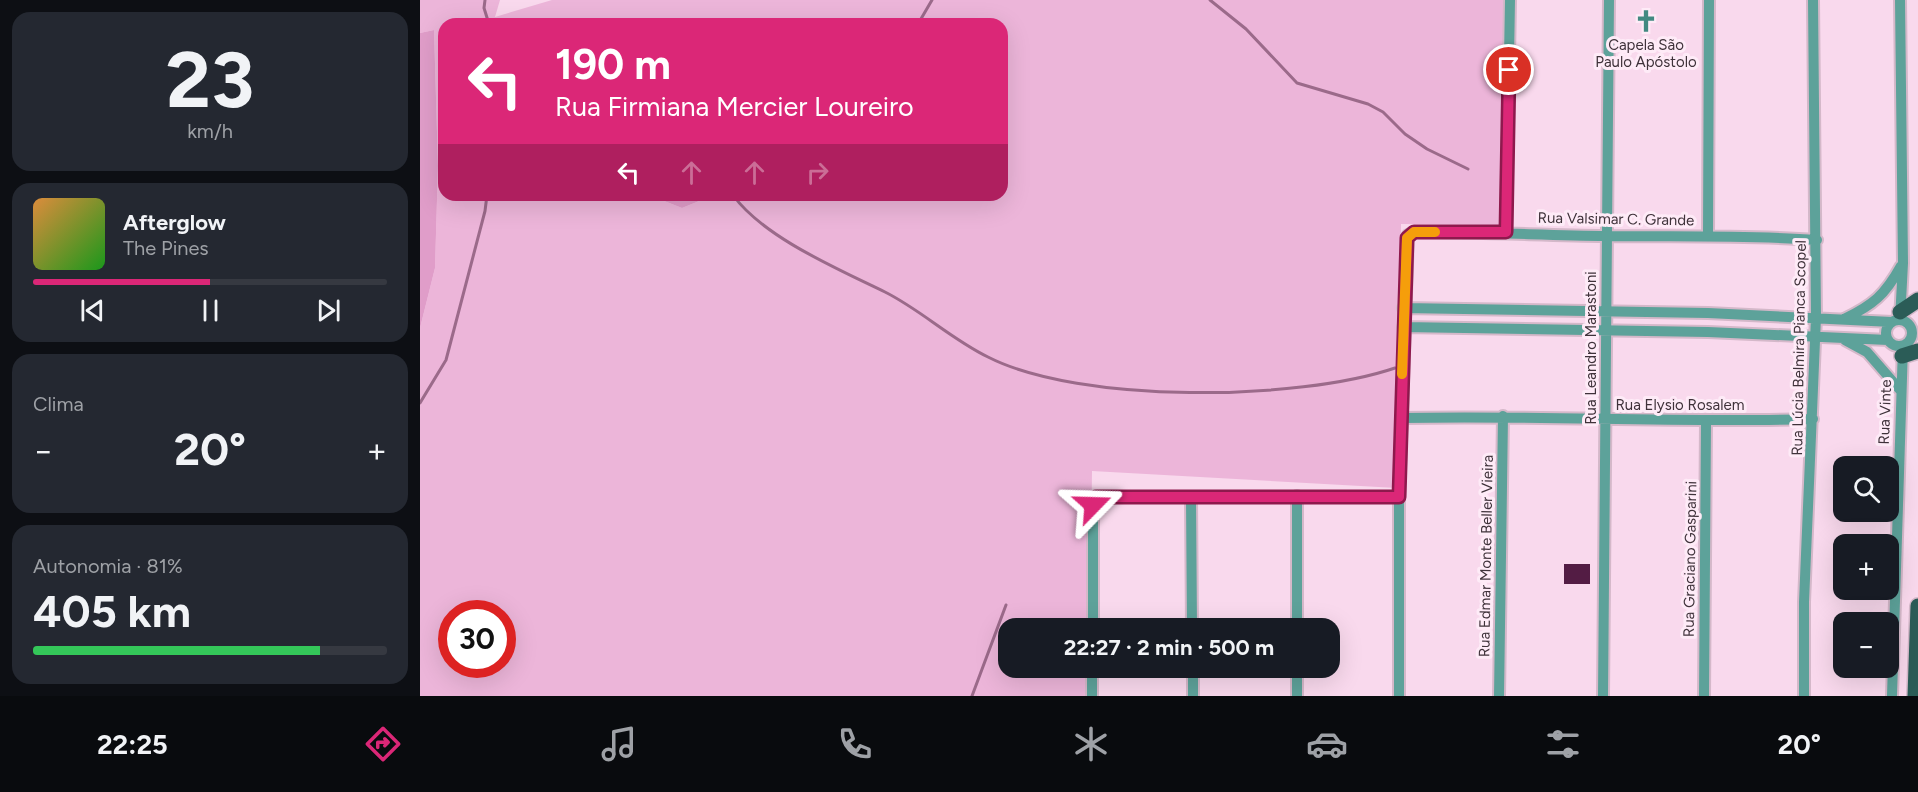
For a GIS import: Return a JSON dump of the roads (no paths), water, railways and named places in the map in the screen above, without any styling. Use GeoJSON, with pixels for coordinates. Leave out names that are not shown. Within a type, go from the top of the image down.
{"type":"FeatureCollection","features":[{"type":"Feature","properties":{"kind":"main road"},"geometry":{"type":"LineString","coordinates":[[1897,318],[1918,300]]}},
{"type":"Feature","properties":{"kind":"main road"},"geometry":{"type":"LineString","coordinates":[[1902,351],[1918,351]]}},
{"type":"Feature","properties":{"kind":"main road"},"geometry":{"type":"LineString","coordinates":[[1915,696],[1918,606]]}},
{"type":"Feature","properties":{"kind":"street"},"geometry":{"type":"LineString","coordinates":[[1506,232],[1510,0]]}},
{"type":"Feature","properties":{"kind":"street","name":"Rua Leandro Marastoni"},"geometry":{"type":"LineString","coordinates":[[1603,696],[1609,0]]}},
{"type":"Feature","properties":{"kind":"street"},"geometry":{"type":"LineString","coordinates":[[1707,235],[1708,0]]}},
{"type":"Feature","properties":{"kind":"street","name":"Rua Lúcia Belmira Pianca Scopel"},"geometry":{"type":"LineString","coordinates":[[1804,696],[1804,602],[1813,418],[1817,240],[1813,123],[1813,0]]}},
{"type":"Feature","properties":{"kind":"street"},"geometry":{"type":"LineString","coordinates":[[1399,696],[1399,497],[1403,308],[1708,313],[1843,320],[1897,318],[1907,323],[1912,330],[1912,338],[1902,351],[1888,340],[1887,328],[1897,318],[1903,263],[1900,0]]}},
{"type":"Feature","properties":{"kind":"street","name":"Rua Valsimar C. Grande"},"geometry":{"type":"LineString","coordinates":[[1403,308],[1407,238],[1414,232],[1506,232],[1606,236],[1707,235],[1817,240]]}},
{"type":"Feature","properties":{"kind":"street"},"geometry":{"type":"LineString","coordinates":[[1843,320],[1870,306],[1889,287],[1903,263]]}},
{"type":"Feature","properties":{"kind":"street"},"geometry":{"type":"LineString","coordinates":[[1503,329],[1505,310]]}},
{"type":"Feature","properties":{"kind":"street"},"geometry":{"type":"LineString","coordinates":[[1708,313],[1708,332]]}},
{"type":"Feature","properties":{"kind":"street"},"geometry":{"type":"LineString","coordinates":[[1403,327],[1708,332],[1888,340]]}},
{"type":"Feature","properties":{"kind":"street"},"geometry":{"type":"LineString","coordinates":[[1842,338],[1867,352],[1901,391]]}},
{"type":"Feature","properties":{"kind":"street","name":"Rua Vinte"},"geometry":{"type":"LineString","coordinates":[[1892,696],[1902,351]]}},
{"type":"Feature","properties":{"kind":"street","name":"Rua Elysio Rosalem"},"geometry":{"type":"LineString","coordinates":[[1402,418],[1503,416],[1706,422],[1813,418]]}},
{"type":"Feature","properties":{"kind":"street","name":"Rua Edmar Monte Beller Vieira"},"geometry":{"type":"LineString","coordinates":[[1499,696],[1503,416]]}},
{"type":"Feature","properties":{"kind":"street","name":"Rua Graciano Gasparini"},"geometry":{"type":"LineString","coordinates":[[1704,696],[1706,422]]}},
{"type":"Feature","properties":{"kind":"street"},"geometry":{"type":"LineString","coordinates":[[1093,618],[1093,505],[1094,499],[1099,496],[1399,497]]}},
{"type":"Feature","properties":{"kind":"street"},"geometry":{"type":"LineString","coordinates":[[1296,496],[1297,618]]}},
{"type":"Feature","properties":{"kind":"street"},"geometry":{"type":"LineString","coordinates":[[1191,498],[1192,618]]}},
{"type":"Feature","properties":{"kind":"street"},"geometry":{"type":"LineString","coordinates":[[1092,678],[1092,696]]}},
{"type":"Feature","properties":{"kind":"street"},"geometry":{"type":"LineString","coordinates":[[1193,678],[1193,696]]}},
{"type":"Feature","properties":{"kind":"street"},"geometry":{"type":"LineString","coordinates":[[1297,678],[1297,696]]}},
{"type":"Feature","properties":{"kind":"waterway"},"geometry":{"type":"LineString","coordinates":[[485,0],[484,8],[487,18]]}},
{"type":"Feature","properties":{"kind":"waterway"},"geometry":{"type":"LineString","coordinates":[[922,18],[932,0]]}},
{"type":"Feature","properties":{"kind":"waterway"},"geometry":{"type":"LineString","coordinates":[[1210,0],[1246,29],[1297,83],[1368,104],[1383,112],[1405,134],[1427,149],[1468,169]]}},
{"type":"Feature","properties":{"kind":"waterway"},"geometry":{"type":"LineString","coordinates":[[420,403],[446,360],[486,201]]}},
{"type":"Feature","properties":{"kind":"waterway"},"geometry":{"type":"LineString","coordinates":[[738,201],[763,225],[803,251],[898,299],[974,350],[1028,372],[1077,383],[1132,390],[1190,392],[1303,387],[1353,379],[1395,368]]}},
{"type":"Feature","properties":{"kind":"waterway"},"geometry":{"type":"LineString","coordinates":[[972,696],[1006,605]]}},
{"type":"Feature","properties":{"kind":"place","name":"Capela São Paulo Apóstolo"},"geometry":{"type":"Point","coordinates":[1646,21]}}]}
